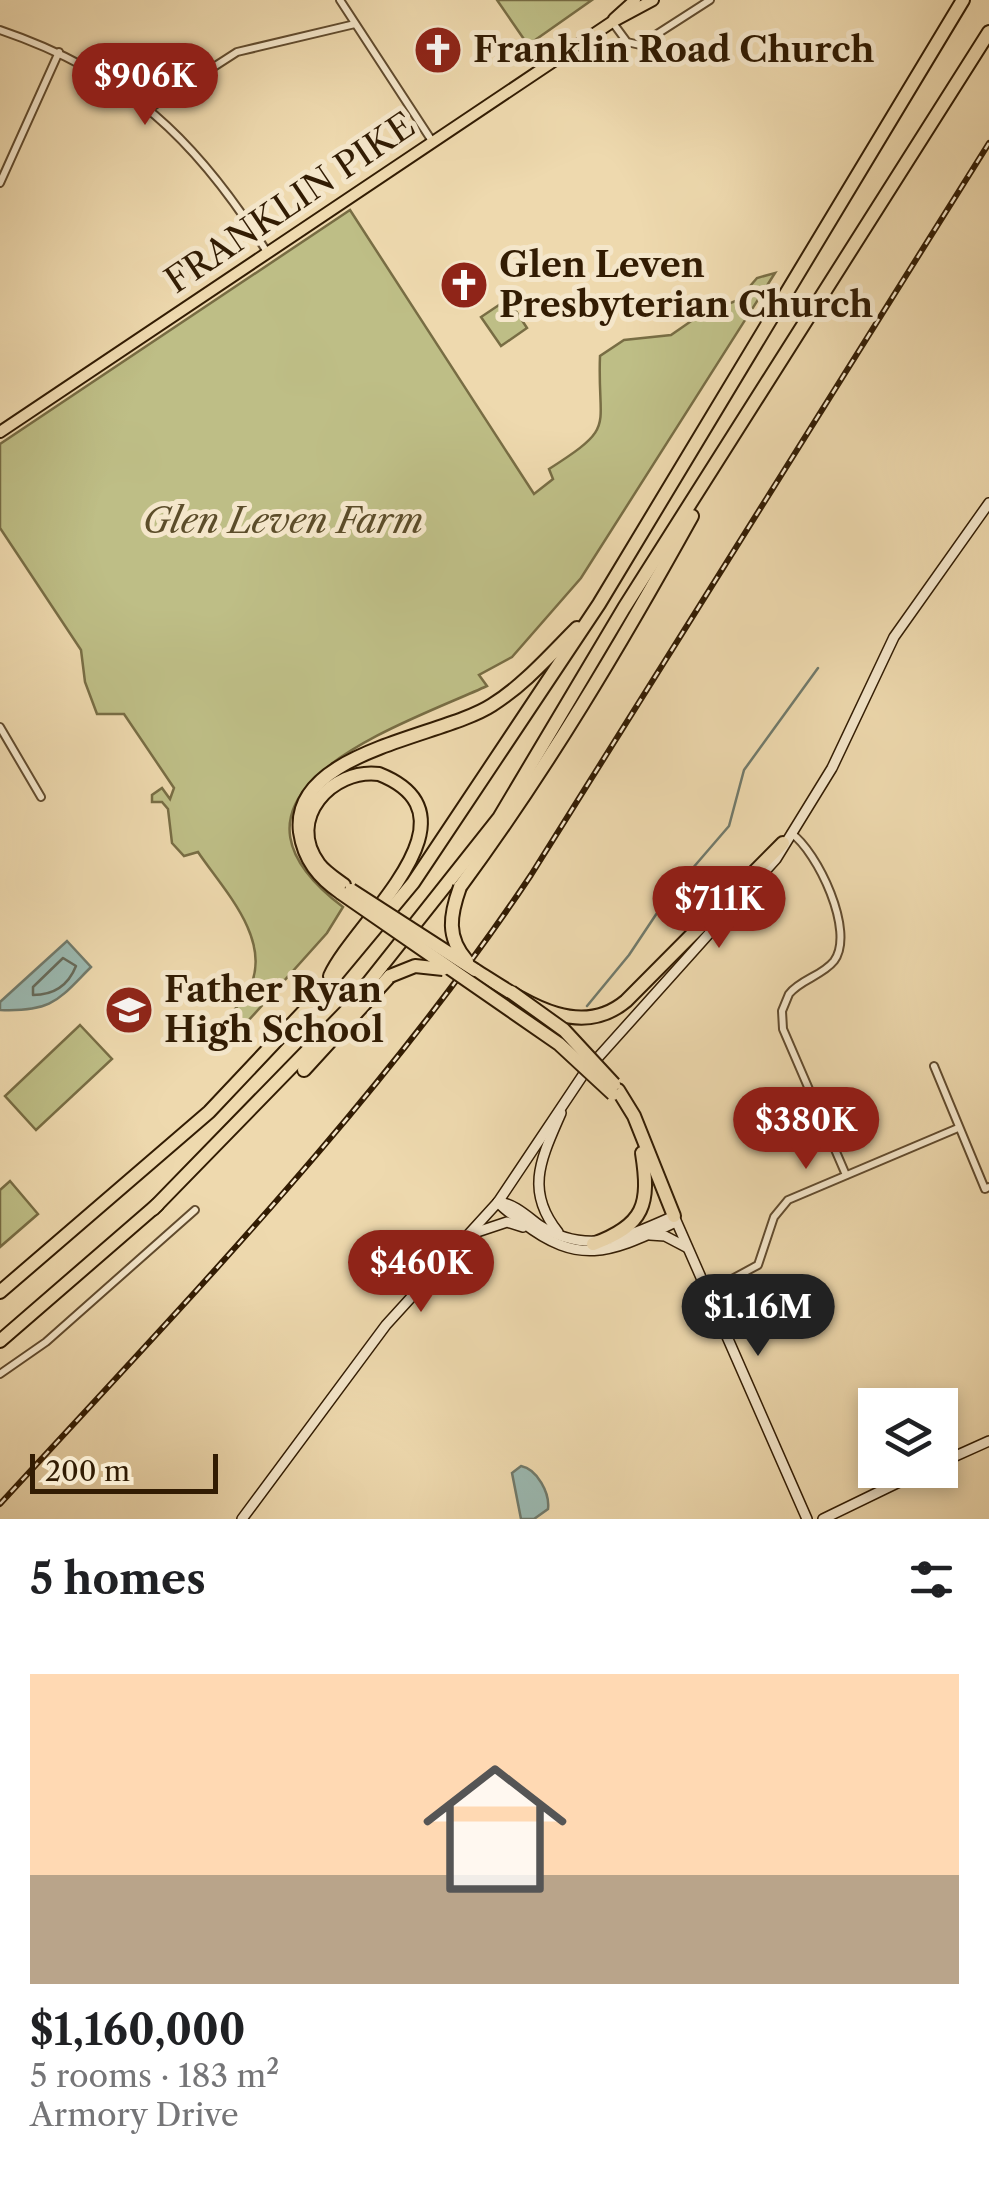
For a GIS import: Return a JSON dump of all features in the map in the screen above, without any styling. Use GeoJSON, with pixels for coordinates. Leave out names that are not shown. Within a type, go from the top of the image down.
{"type":"FeatureCollection","features":[{"type":"Feature","properties":{"kind":"highway"},"geometry":{"type":"LineString","coordinates":[[0,1292],[184,1137],[324,990],[413,883],[599,604],[963,0]]}},
{"type":"Feature","properties":{"kind":"highway"},"geometry":{"type":"LineString","coordinates":[[153,1208],[320,1040],[499,818],[756,400],[989,32]]}},
{"type":"Feature","properties":{"kind":"highway"},"geometry":{"type":"LineString","coordinates":[[958,81],[989,40]]}},
{"type":"Feature","properties":{"kind":"highway"},"geometry":{"type":"LineString","coordinates":[[471,976],[451,932],[450,915],[460,886],[521,804],[566,733],[756,400]]}},
{"type":"Feature","properties":{"kind":"highway"},"geometry":{"type":"LineString","coordinates":[[599,604],[537,669],[491,706],[358,756],[317,784],[301,812],[301,840],[313,867],[471,976],[616,1092],[675,1219]]}},
{"type":"Feature","properties":{"kind":"highway"},"geometry":{"type":"LineString","coordinates":[[324,990],[342,951],[406,870],[421,841],[416,803],[406,790],[380,774],[343,779],[321,793],[314,805],[308,825],[312,850],[342,889]]}},
{"type":"Feature","properties":{"kind":"highway"},"geometry":{"type":"LineString","coordinates":[[0,1341],[247,1126],[390,976],[415,966],[434,965],[471,976],[566,1018],[604,1016],[626,1001],[786,838]]}},
{"type":"Feature","properties":{"kind":"highway"},"geometry":{"type":"LineString","coordinates":[[510,992],[564,1030],[634,1116],[675,1219]]}},
{"type":"Feature","properties":{"kind":"highway"},"geometry":{"type":"LineString","coordinates":[[594,1244],[620,1233],[639,1214],[647,1188],[642,1153]]}},
{"type":"Feature","properties":{"kind":"main road","name":"FRANKLIN PIKE"},"geometry":{"type":"LineString","coordinates":[[612,22],[635,0]]}},
{"type":"Feature","properties":{"kind":"main road","name":"FRANKLIN PIKE"},"geometry":{"type":"LineString","coordinates":[[0,432],[432,141],[612,22],[653,0]]}},
{"type":"Feature","properties":{"kind":"main road"},"geometry":{"type":"LineString","coordinates":[[242,1519],[386,1325],[498,1202],[570,1092],[776,859],[832,768],[903,622],[989,502]]}},
{"type":"Feature","properties":{"kind":"main road"},"geometry":{"type":"LineString","coordinates":[[560,1234],[541,1207],[536,1180],[570,1092]]}},
{"type":"Feature","properties":{"kind":"main road"},"geometry":{"type":"LineString","coordinates":[[498,1202],[533,1231]]}},
{"type":"Feature","properties":{"kind":"main road"},"geometry":{"type":"LineString","coordinates":[[498,1202],[560,1234],[594,1244],[675,1219]]}},
{"type":"Feature","properties":{"kind":"main road"},"geometry":{"type":"LineString","coordinates":[[466,1238],[491,1223],[507,1222],[558,1245],[592,1253],[647,1235],[675,1219]]}},
{"type":"Feature","properties":{"kind":"main road"},"geometry":{"type":"LineString","coordinates":[[675,1219],[807,1519]]}},
{"type":"Feature","properties":{"kind":"main road"},"geometry":{"type":"LineString","coordinates":[[647,1235],[665,1236],[688,1249]]}},
{"type":"Feature","properties":{"kind":"main road"},"geometry":{"type":"LineString","coordinates":[[958,1455],[989,1441]]}},
{"type":"Feature","properties":{"kind":"main road"},"geometry":{"type":"LineString","coordinates":[[823,1519],[887,1488]]}},
{"type":"Feature","properties":{"kind":"street"},"geometry":{"type":"LineString","coordinates":[[340,0],[432,141]]}},
{"type":"Feature","properties":{"kind":"street"},"geometry":{"type":"LineString","coordinates":[[612,22],[628,42],[638,45],[710,0]]}},
{"type":"Feature","properties":{"kind":"street"},"geometry":{"type":"LineString","coordinates":[[150,108],[238,52],[355,24]]}},
{"type":"Feature","properties":{"kind":"street"},"geometry":{"type":"LineString","coordinates":[[0,30],[59,52],[150,108],[215,174],[267,252]]}},
{"type":"Feature","properties":{"kind":"street"},"geometry":{"type":"LineString","coordinates":[[0,183],[59,52]]}},
{"type":"Feature","properties":{"kind":"street"},"geometry":{"type":"LineString","coordinates":[[0,727],[41,797]]}},
{"type":"Feature","properties":{"kind":"street"},"geometry":{"type":"LineString","coordinates":[[786,838],[808,848],[837,913],[842,938],[831,964],[789,994],[782,1024],[846,1175]]}},
{"type":"Feature","properties":{"kind":"street"},"geometry":{"type":"LineString","coordinates":[[934,1066],[985,1189],[989,1187]]}},
{"type":"Feature","properties":{"kind":"street"},"geometry":{"type":"LineString","coordinates":[[708,1292],[758,1265],[772,1220],[785,1202],[958,1128]]}},
{"type":"Feature","properties":{"kind":"street"},"geometry":{"type":"LineString","coordinates":[[0,1374],[46,1342],[195,1210]]}},
{"type":"Feature","properties":{"kind":"green space"},"geometry":{"type":"Polygon","coordinates":[[[497,0],[592,0],[528,45],[497,0]]]}},
{"type":"Feature","properties":{"kind":"green space","name":"Glen Leven Farm"},"geometry":{"type":"Polygon","coordinates":[[[350,210],[534,494],[553,479],[549,469],[595,433],[601,413],[600,356],[624,340],[671,335],[697,317],[738,300],[757,278],[775,273],[581,578],[512,657],[479,675],[487,686],[363,743],[326,768],[299,797],[290,830],[302,866],[343,907],[327,933],[230,1041],[218,1029],[251,985],[255,949],[249,931],[231,897],[198,852],[184,856],[172,843],[168,809],[162,802],[152,802],[152,795],[162,788],[170,799],[174,788],[124,714],[97,714],[85,682],[81,650],[0,528],[0,444],[350,210]]]}},
{"type":"Feature","properties":{"kind":"green space"},"geometry":{"type":"Polygon","coordinates":[[[508,299],[527,328],[501,346],[481,317],[508,299]]]}},
{"type":"Feature","properties":{"kind":"green space"},"geometry":{"type":"Polygon","coordinates":[[[80,1025],[112,1059],[36,1130],[5,1096],[80,1025]]]}},
{"type":"Feature","properties":{"kind":"green space"},"geometry":{"type":"Polygon","coordinates":[[[10,1181],[38,1214],[0,1247],[0,1190],[10,1181]]]}},
{"type":"Feature","properties":{"kind":"water"},"geometry":{"type":"Polygon","coordinates":[[[67,941],[91,967],[53,1002],[32,1009],[0,1010],[0,1002],[67,941]]]}},
{"type":"Feature","properties":{"kind":"water"},"geometry":{"type":"Polygon","coordinates":[[[521,1466],[537,1477],[547,1496],[548,1509],[534,1519],[521,1519],[512,1473],[521,1466]]]}},
{"type":"Feature","properties":{"kind":"waterway"},"geometry":{"type":"LineString","coordinates":[[587,1006],[629,955],[667,898],[729,826],[744,770],[818,668]]}},
{"type":"Feature","properties":{"kind":"railway"},"geometry":{"type":"LineString","coordinates":[[0,1504],[278,1199],[410,1041],[472,959],[531,875],[989,143]]}},
{"type":"Feature","properties":{"kind":"place","name":"Franklin Road Church"},"geometry":{"type":"Point","coordinates":[438,50]}},
{"type":"Feature","properties":{"kind":"place","name":"Glen Leven Presbyterian Church"},"geometry":{"type":"Point","coordinates":[464,285]}},
{"type":"Feature","properties":{"kind":"place","name":"Father Ryan High School"},"geometry":{"type":"Point","coordinates":[129,1010]}}]}
